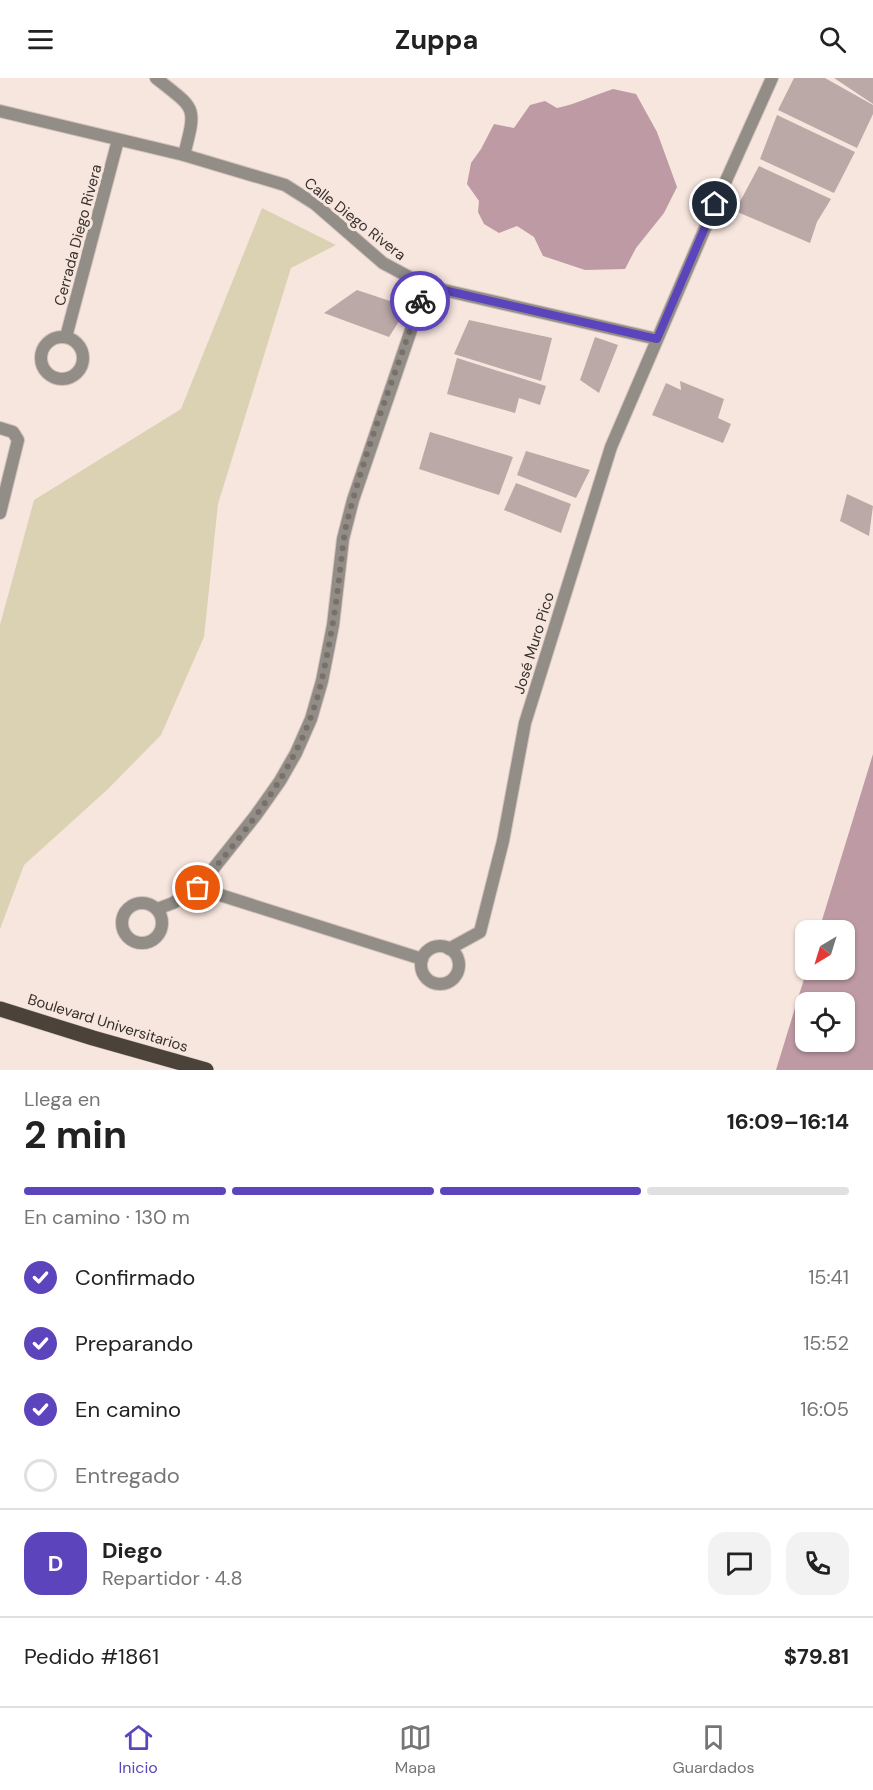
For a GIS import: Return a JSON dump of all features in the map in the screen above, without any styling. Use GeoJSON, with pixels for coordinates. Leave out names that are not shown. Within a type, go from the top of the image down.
{"type":"FeatureCollection","features":[{"type":"Feature","properties":{"kind":"main road","name":"Boulevard Universitarios"},"geometry":{"type":"LineString","coordinates":[[0,1011],[195,1070]]}},
{"type":"Feature","properties":{"kind":"main road","name":"Boulevard Universitarios"},"geometry":{"type":"LineString","coordinates":[[0,1011],[206,1070]]}},
{"type":"Feature","properties":{"kind":"street"},"geometry":{"type":"LineString","coordinates":[[156,78],[191,108],[193,118],[184,155]]}},
{"type":"Feature","properties":{"kind":"street"},"geometry":{"type":"LineString","coordinates":[[657,339],[772,78]]}},
{"type":"Feature","properties":{"kind":"street","name":"Calle Diego Rivera"},"geometry":{"type":"LineString","coordinates":[[0,111],[184,155],[285,185],[315,204],[383,263],[426,286],[657,339]]}},
{"type":"Feature","properties":{"kind":"street","name":"Cerrada Diego Rivera"},"geometry":{"type":"LineString","coordinates":[[66,337],[118,140]]}},
{"type":"Feature","properties":{"kind":"street"},"geometry":{"type":"LineString","coordinates":[[157,909],[173,903],[198,888],[228,851],[280,781],[311,719],[322,681],[333,625],[343,539],[353,501],[426,286]]}},
{"type":"Feature","properties":{"kind":"street","name":"José Muro Pico"},"geometry":{"type":"LineString","coordinates":[[449,948],[480,932],[503,840],[525,723],[610,447],[657,339]]}},
{"type":"Feature","properties":{"kind":"street"},"geometry":{"type":"LineString","coordinates":[[0,428],[13,432],[18,440],[0,513]]}},
{"type":"Feature","properties":{"kind":"street"},"geometry":{"type":"LineString","coordinates":[[198,888],[422,959]]}},
{"type":"Feature","properties":{"kind":"street"},"geometry":{"type":"LineString","coordinates":[[449,948],[457,957],[459,969],[452,980],[435,984],[429,981],[422,971],[422,959],[431,949],[449,948]]}},
{"type":"Feature","properties":{"kind":"shaded area"},"geometry":{"type":"Polygon","coordinates":[[[613,89],[636,94],[657,132],[677,187],[664,213],[636,248],[625,269],[585,270],[543,256],[534,237],[517,226],[499,233],[484,224],[478,212],[479,201],[467,184],[471,163],[494,124],[514,128],[530,105],[545,101],[557,108],[613,89]]]}},
{"type":"Feature","properties":{"kind":"shaded area"},"geometry":{"type":"Polygon","coordinates":[[[262,208],[336,245],[291,268],[218,504],[204,637],[161,735],[108,789],[24,865],[0,929],[0,625],[34,500],[181,409],[262,208]]]}},
{"type":"Feature","properties":{"kind":"shaded area"},"geometry":{"type":"Polygon","coordinates":[[[873,754],[873,1070],[776,1070],[795,1008],[795,1052],[855,1052],[855,992],[800,992],[804,980],[855,980],[855,920],[822,920],[873,754]]]}},
{"type":"Feature","properties":{"kind":"building"},"geometry":{"type":"Polygon","coordinates":[[[794,78],[825,78],[873,105],[873,114],[857,148],[778,110],[794,78]]]}},
{"type":"Feature","properties":{"kind":"building"},"geometry":{"type":"Polygon","coordinates":[[[834,78],[873,78],[873,104],[834,78]]]}},
{"type":"Feature","properties":{"kind":"building"},"geometry":{"type":"Polygon","coordinates":[[[777,115],[855,152],[834,193],[760,159],[777,115]]]}},
{"type":"Feature","properties":{"kind":"building"},"geometry":{"type":"Polygon","coordinates":[[[759,166],[831,199],[817,222],[810,243],[735,211],[759,166]]]}},
{"type":"Feature","properties":{"kind":"building"},"geometry":{"type":"Polygon","coordinates":[[[357,290],[408,307],[389,337],[324,313],[357,290]]]}},
{"type":"Feature","properties":{"kind":"building"},"geometry":{"type":"Polygon","coordinates":[[[469,320],[552,338],[541,381],[454,354],[469,320]]]}},
{"type":"Feature","properties":{"kind":"building"},"geometry":{"type":"Polygon","coordinates":[[[595,337],[618,345],[599,393],[580,380],[595,337]]]}},
{"type":"Feature","properties":{"kind":"building"},"geometry":{"type":"Polygon","coordinates":[[[457,358],[546,386],[540,405],[519,398],[515,413],[447,394],[457,358]]]}},
{"type":"Feature","properties":{"kind":"building"},"geometry":{"type":"Polygon","coordinates":[[[680,381],[724,399],[718,418],[731,424],[723,443],[652,415],[666,383],[681,390],[680,381]]]}},
{"type":"Feature","properties":{"kind":"building"},"geometry":{"type":"Polygon","coordinates":[[[430,432],[513,457],[499,495],[419,469],[430,432]]]}},
{"type":"Feature","properties":{"kind":"building"},"geometry":{"type":"Polygon","coordinates":[[[526,451],[590,470],[576,498],[517,475],[526,451]]]}},
{"type":"Feature","properties":{"kind":"building"},"geometry":{"type":"Polygon","coordinates":[[[516,483],[571,504],[561,533],[504,510],[516,483]]]}},
{"type":"Feature","properties":{"kind":"building"},"geometry":{"type":"Polygon","coordinates":[[[847,494],[873,506],[869,536],[840,521],[847,494]]]}},
{"type":"Feature","properties":{"kind":"way so far"},"geometry":{"type":"LineString","coordinates":[[198,888],[280,781],[311,719],[322,681],[333,625],[343,539],[369,448],[420,301]]}},
{"type":"Feature","properties":{"kind":"route"},"geometry":{"type":"LineString","coordinates":[[420,301],[426,286],[657,339],[715,204]]}}]}
